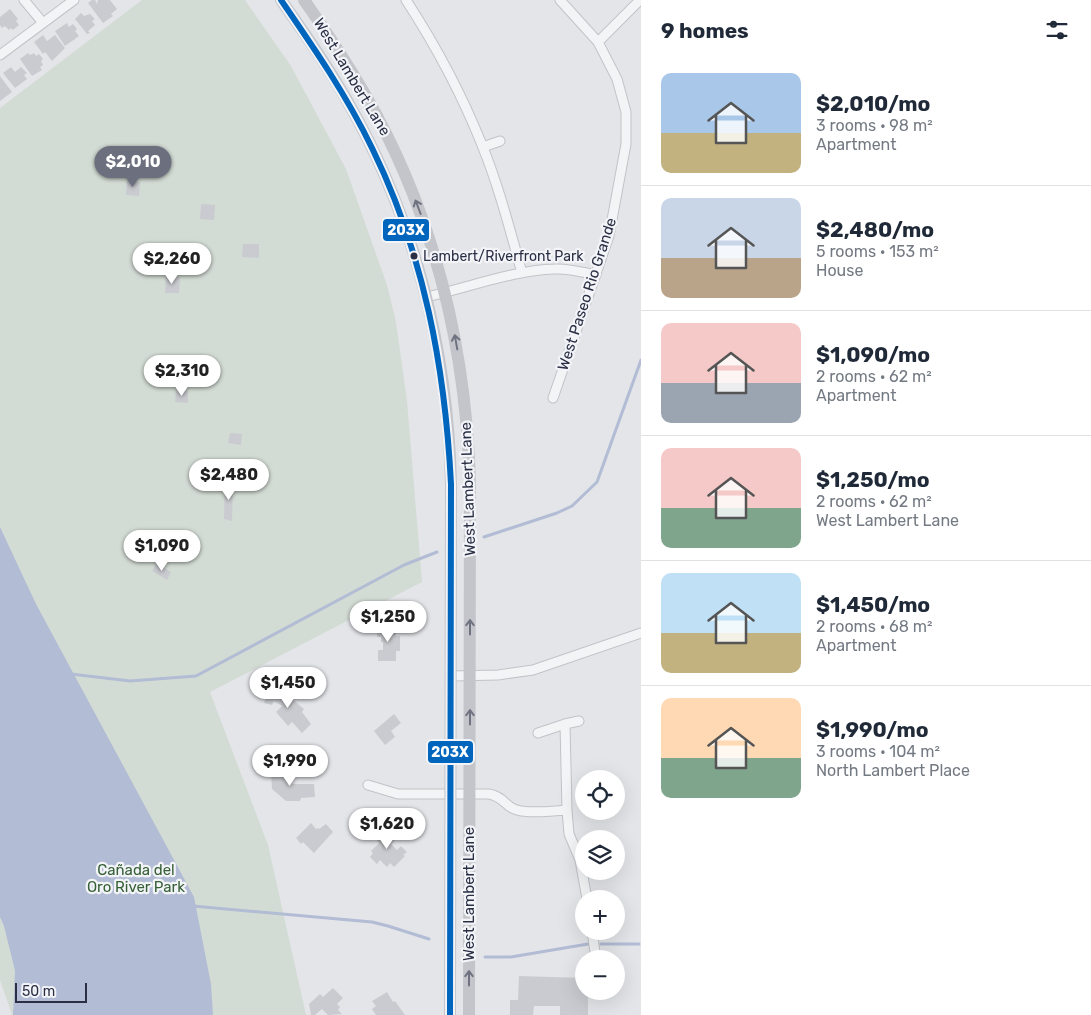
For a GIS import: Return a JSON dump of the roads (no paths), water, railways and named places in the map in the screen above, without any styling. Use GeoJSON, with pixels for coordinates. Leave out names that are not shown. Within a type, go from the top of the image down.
{"type":"FeatureCollection","features":[{"type":"Feature","properties":{"kind":"main road","name":"West Lambert Lane"},"geometry":{"type":"LineString","coordinates":[[281,0],[338,85],[370,144],[402,218],[413,248],[427,298],[442,373],[450,459],[450,1015]]}},
{"type":"Feature","properties":{"kind":"main road","name":"West Lambert Lane"},"geometry":{"type":"LineString","coordinates":[[304,0],[354,75],[387,135],[406,177],[424,223],[445,293],[460,370],[469,458],[469,1015]]}},
{"type":"Feature","properties":{"kind":"street"},"geometry":{"type":"LineString","coordinates":[[24,0],[43,23]]}},
{"type":"Feature","properties":{"kind":"street"},"geometry":{"type":"LineString","coordinates":[[0,55],[74,0]]}},
{"type":"Feature","properties":{"kind":"street"},"geometry":{"type":"LineString","coordinates":[[406,0],[429,36],[483,146],[500,194],[522,273]]}},
{"type":"Feature","properties":{"kind":"street","name":"West Paseo Rio Grande"},"geometry":{"type":"LineString","coordinates":[[553,398],[608,236],[626,144],[626,112],[617,79],[598,42],[560,0]]}},
{"type":"Feature","properties":{"kind":"street"},"geometry":{"type":"LineString","coordinates":[[598,42],[640,0]]}},
{"type":"Feature","properties":{"kind":"street"},"geometry":{"type":"LineString","coordinates":[[483,146],[500,140]]}},
{"type":"Feature","properties":{"kind":"street"},"geometry":{"type":"LineString","coordinates":[[427,298],[522,273],[556,269],[596,274]]}},
{"type":"Feature","properties":{"kind":"street"},"geometry":{"type":"LineString","coordinates":[[451,676],[515,674],[533,670],[641,633]]}},
{"type":"Feature","properties":{"kind":"street"},"geometry":{"type":"LineString","coordinates":[[538,733],[579,721]]}},
{"type":"Feature","properties":{"kind":"street"},"geometry":{"type":"LineString","coordinates":[[565,724],[569,834],[580,860],[585,890]]}},
{"type":"Feature","properties":{"kind":"street"},"geometry":{"type":"LineString","coordinates":[[368,785],[398,794],[496,796],[501,797],[511,807],[522,811],[567,810]]}},
{"type":"Feature","properties":{"kind":"water","name":"Cañada del Oro River Park"},"geometry":{"type":"Polygon","coordinates":[[[0,527],[36,604],[194,897],[211,984],[213,1015],[13,1015],[15,971],[0,917],[0,527]]]}},
{"type":"Feature","properties":{"kind":"waterway"},"geometry":{"type":"LineString","coordinates":[[484,537],[557,513],[572,506],[597,482],[641,360]]}},
{"type":"Feature","properties":{"kind":"waterway"},"geometry":{"type":"LineString","coordinates":[[71,674],[130,681],[196,676],[404,565],[437,552]]}},
{"type":"Feature","properties":{"kind":"waterway"},"geometry":{"type":"LineString","coordinates":[[193,906],[372,922],[429,939]]}},
{"type":"Feature","properties":{"kind":"waterway"},"geometry":{"type":"LineString","coordinates":[[485,957],[511,957],[588,944]]}},
{"type":"Feature","properties":{"kind":"waterway"},"geometry":{"type":"LineString","coordinates":[[601,944],[639,944]]}},
{"type":"Feature","properties":{"kind":"place","name":"Lambert/Riverfront Park"},"geometry":{"type":"Point","coordinates":[414,256]}}]}
